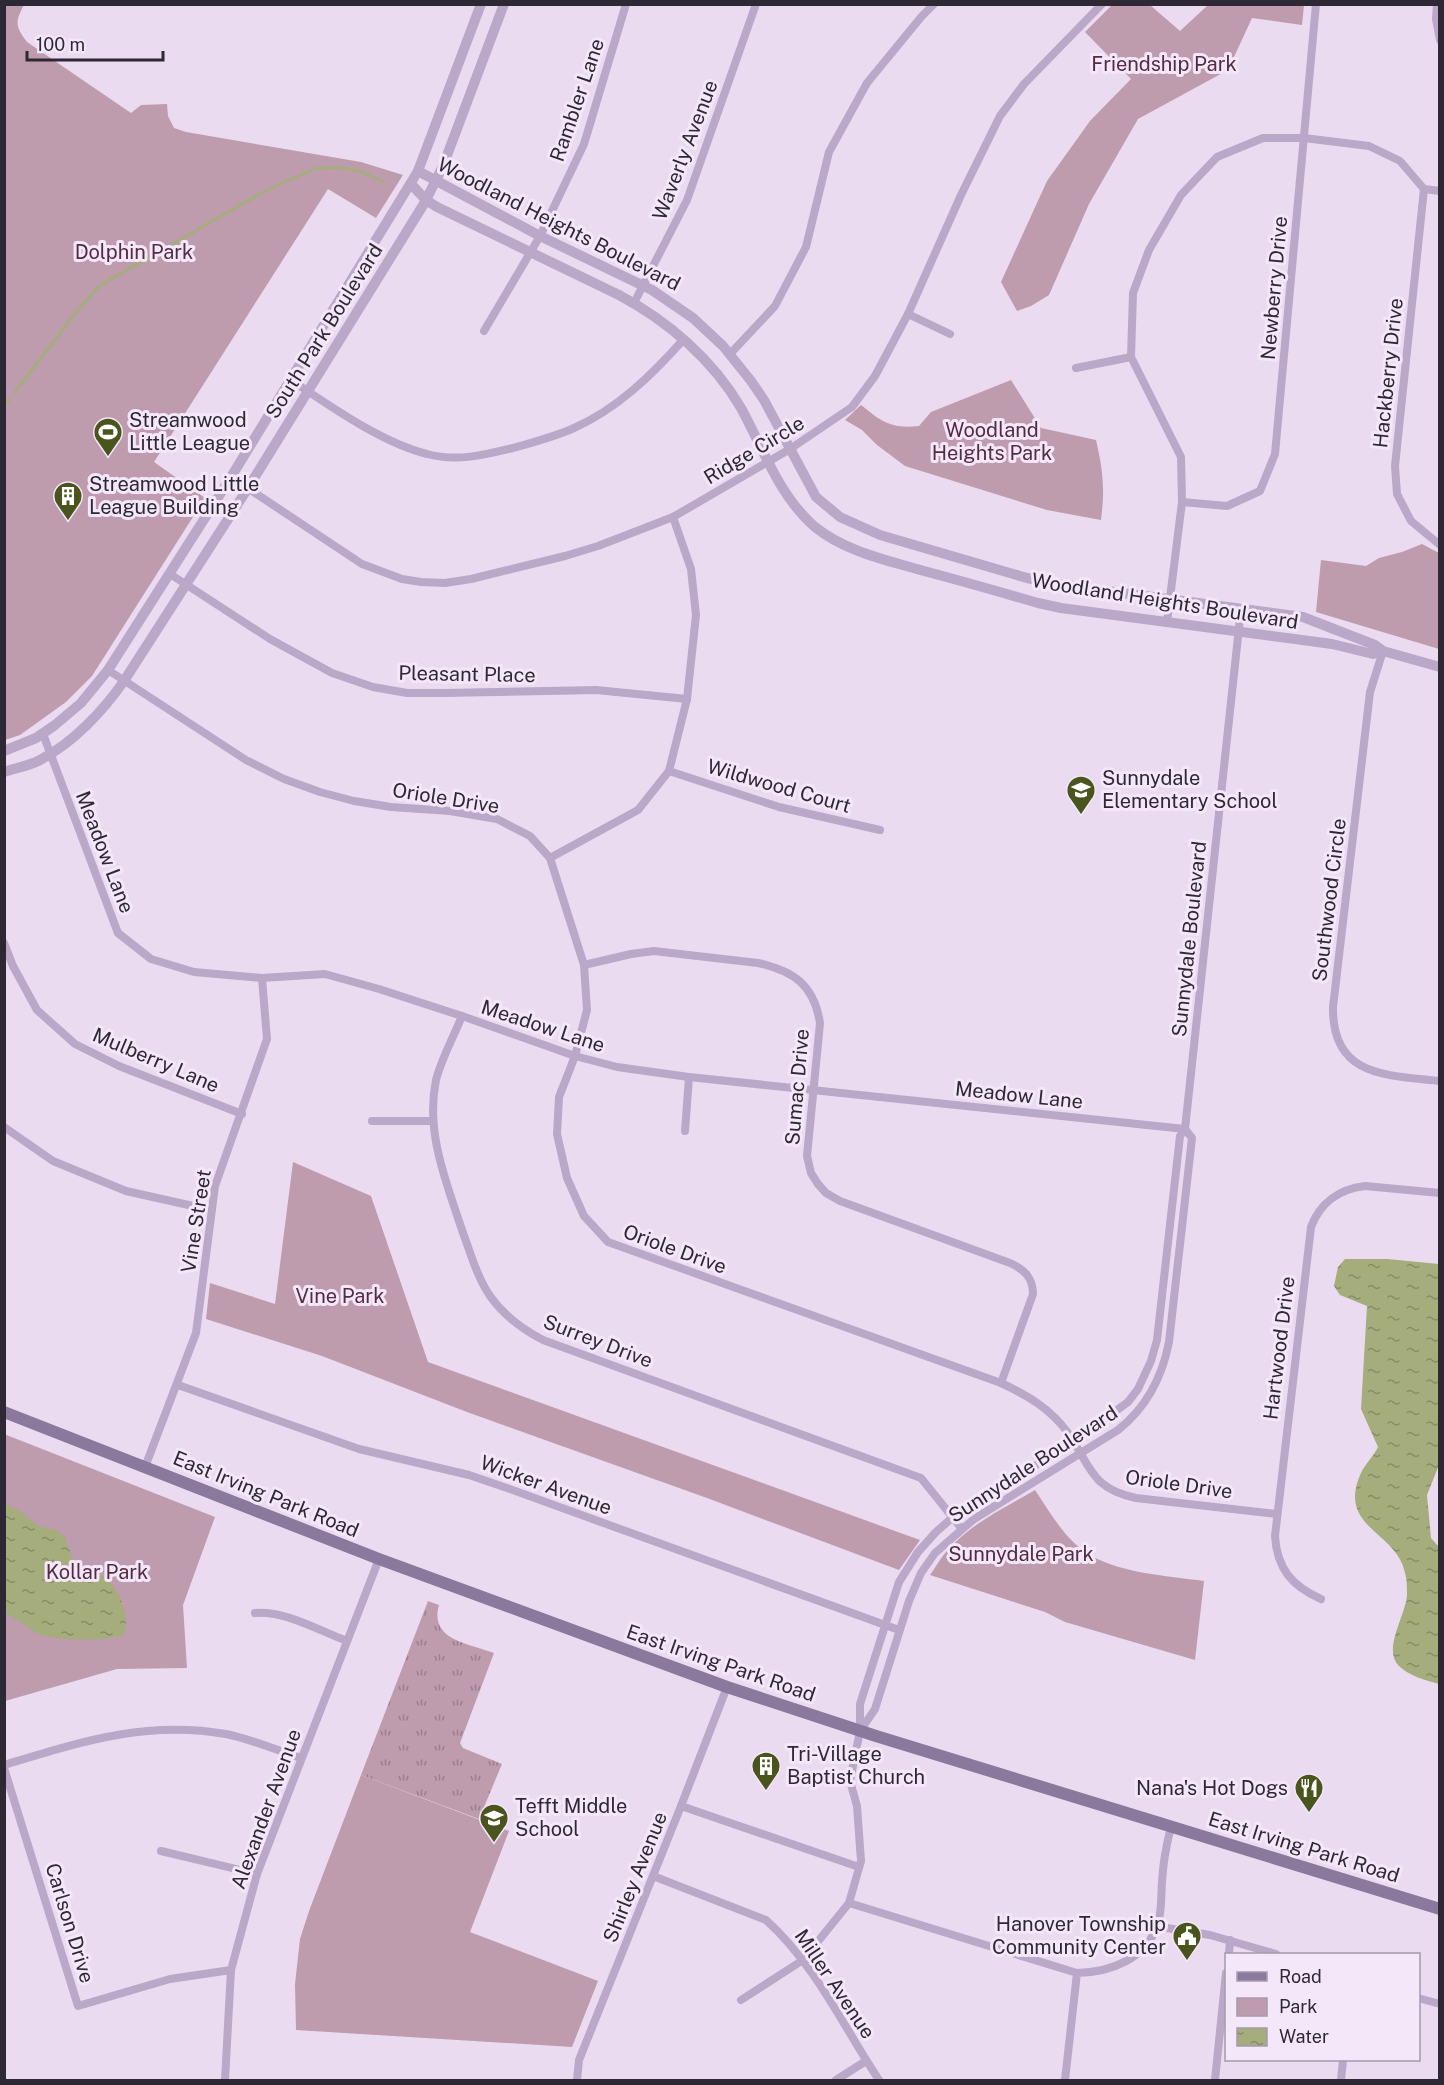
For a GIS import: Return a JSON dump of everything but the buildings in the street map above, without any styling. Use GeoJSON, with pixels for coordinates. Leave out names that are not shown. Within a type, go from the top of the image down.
{"type":"FeatureCollection","features":[{"type":"Feature","properties":{"kind":"main road","name":"East Irving Park Road"},"geometry":{"type":"LineString","coordinates":[[4,1412],[379,1559],[727,1687],[860,1731],[1440,1909]]}},
{"type":"Feature","properties":{"kind":"street","name":"South Park Boulevard"},"geometry":{"type":"LineString","coordinates":[[4,751],[43,734],[81,703],[108,670],[170,574],[411,184],[418,171],[481,4]]}},
{"type":"Feature","properties":{"kind":"street","name":"South Park Boulevard"},"geometry":{"type":"LineString","coordinates":[[4,772],[39,760],[50,753],[95,716],[124,681],[248,488],[426,200],[436,182],[504,4]]}},
{"type":"Feature","properties":{"kind":"street","name":"Rambler Lane"},"geometry":{"type":"LineString","coordinates":[[484,331],[540,236],[584,144],[626,4]]}},
{"type":"Feature","properties":{"kind":"street","name":"Waverly Avenue"},"geometry":{"type":"LineString","coordinates":[[634,303],[687,200],[756,4]]}},
{"type":"Feature","properties":{"kind":"street"},"geometry":{"type":"LineString","coordinates":[[730,354],[775,306],[806,247],[829,152],[867,83],[934,4]]}},
{"type":"Feature","properties":{"kind":"street","name":"Ridge Circle"},"geometry":{"type":"LineString","coordinates":[[231,477],[362,564],[402,579],[421,582],[445,583],[471,579],[565,556],[598,546],[673,517],[790,449],[852,407],[875,376],[908,314],[961,195],[1000,116],[1024,84],[1102,4]]}},
{"type":"Feature","properties":{"kind":"street","name":"Newberry Drive"},"geometry":{"type":"LineString","coordinates":[[1182,502],[1227,506],[1260,491],[1275,454],[1316,4]]}},
{"type":"Feature","properties":{"kind":"street"},"geometry":{"type":"LineString","coordinates":[[1437,4],[1436,19],[1440,40]]}},
{"type":"Feature","properties":{"kind":"street"},"geometry":{"type":"LineString","coordinates":[[1167,622],[1182,502],[1181,457],[1131,357],[1133,293],[1149,250],[1181,195],[1217,157],[1263,138],[1304,138],[1369,146],[1400,161],[1425,189],[1440,191]]}},
{"type":"Feature","properties":{"kind":"street","name":"Woodland Heights Boulevard"},"geometry":{"type":"LineString","coordinates":[[418,171],[540,236],[643,285],[693,318],[730,354],[764,400],[813,492],[821,503],[840,517],[880,535],[1039,581],[1303,616],[1375,645],[1383,651],[1440,667]]}},
{"type":"Feature","properties":{"kind":"street","name":"Woodland Heights Boulevard"},"geometry":{"type":"LineString","coordinates":[[411,184],[426,200],[437,207],[634,303],[656,317],[700,354],[729,389],[790,499],[827,536],[853,549],[1038,603],[1332,644],[1373,654],[1383,651]]}},
{"type":"Feature","properties":{"kind":"street","name":"Hackberry Drive"},"geometry":{"type":"LineString","coordinates":[[1425,189],[1395,466],[1397,494],[1411,521],[1440,544]]}},
{"type":"Feature","properties":{"kind":"street"},"geometry":{"type":"LineString","coordinates":[[908,314],[950,334]]}},
{"type":"Feature","properties":{"kind":"street"},"geometry":{"type":"LineString","coordinates":[[291,380],[383,436],[410,449],[451,458],[473,457],[549,438],[576,428],[611,408],[632,391],[683,340]]}},
{"type":"Feature","properties":{"kind":"street"},"geometry":{"type":"LineString","coordinates":[[1077,368],[1131,357]]}},
{"type":"Feature","properties":{"kind":"street"},"geometry":{"type":"LineString","coordinates":[[550,858],[638,810],[669,771],[687,699],[696,615],[691,569],[673,517]]}},
{"type":"Feature","properties":{"kind":"street","name":"Pleasant Place"},"geometry":{"type":"LineString","coordinates":[[170,574],[270,639],[332,673],[373,687],[419,693],[597,690],[687,699]]}},
{"type":"Feature","properties":{"kind":"street","name":"Sunnydale Boulevard"},"geometry":{"type":"LineString","coordinates":[[860,1731],[860,1704],[899,1582],[910,1563],[936,1532],[953,1517],[1073,1443],[1128,1402],[1138,1389],[1151,1361],[1159,1324],[1180,1136],[1185,1129],[1241,609]]}},
{"type":"Feature","properties":{"kind":"street","name":"Southwood Circle"},"geometry":{"type":"LineString","coordinates":[[1383,651],[1370,692],[1333,1007],[1334,1021],[1341,1047],[1346,1055],[1358,1063],[1387,1075],[1440,1081]]}},
{"type":"Feature","properties":{"kind":"street","name":"Oriole Drive"},"geometry":{"type":"LineString","coordinates":[[108,670],[246,760],[284,779],[354,801],[497,819],[530,836],[550,858],[584,965],[587,1010],[575,1056],[559,1097],[557,1134],[567,1178],[584,1216],[608,1242],[1001,1383],[1027,1395],[1048,1411],[1067,1432],[1095,1478],[1109,1489],[1122,1495],[1276,1514]]}},
{"type":"Feature","properties":{"kind":"street","name":"Meadow Lane"},"geometry":{"type":"LineString","coordinates":[[43,734],[118,933],[151,959],[194,972],[262,978],[325,974],[462,1016],[575,1056],[617,1067],[689,1077],[1185,1129]]}},
{"type":"Feature","properties":{"kind":"street","name":"Wildwood Court"},"geometry":{"type":"LineString","coordinates":[[669,771],[779,807],[880,830]]}},
{"type":"Feature","properties":{"kind":"street","name":"Mulberry Lane"},"geometry":{"type":"LineString","coordinates":[[4,943],[13,966],[37,1010],[75,1044],[119,1066],[242,1114]]}},
{"type":"Feature","properties":{"kind":"street","name":"Sumac Drive"},"geometry":{"type":"LineString","coordinates":[[584,965],[654,951],[758,963],[792,974],[808,990],[817,1005],[820,1036],[807,1156],[812,1173],[826,1193],[840,1201],[1024,1270],[1032,1285],[1033,1294],[1001,1383]]}},
{"type":"Feature","properties":{"kind":"street","name":"Vine Street"},"geometry":{"type":"LineString","coordinates":[[145,1467],[193,1345],[198,1324],[211,1208],[221,1166],[242,1114],[267,1039],[262,978]]}},
{"type":"Feature","properties":{"kind":"street","name":"Surrey Drive"},"geometry":{"type":"LineString","coordinates":[[462,1016],[436,1080],[433,1121],[441,1168],[476,1270],[489,1295],[498,1306],[521,1328],[543,1340],[921,1478],[962,1529]]}},
{"type":"Feature","properties":{"kind":"street"},"geometry":{"type":"LineString","coordinates":[[686,1131],[689,1077]]}},
{"type":"Feature","properties":{"kind":"street"},"geometry":{"type":"LineString","coordinates":[[372,1121],[433,1121]]}},
{"type":"Feature","properties":{"kind":"street"},"geometry":{"type":"LineString","coordinates":[[4,1127],[53,1161],[126,1191],[211,1208]]}},
{"type":"Feature","properties":{"kind":"street","name":"Sunnydale Boulevard"},"geometry":{"type":"LineString","coordinates":[[860,1731],[875,1709],[909,1601],[925,1567],[942,1545],[996,1504],[1118,1430],[1137,1413],[1154,1387],[1169,1342],[1192,1138],[1185,1129]]}},
{"type":"Feature","properties":{"kind":"street","name":"Hartwood Drive"},"geometry":{"type":"LineString","coordinates":[[1321,1599],[1300,1588],[1283,1568],[1276,1548],[1276,1514],[1309,1237],[1314,1219],[1333,1197],[1358,1187],[1440,1193]]}},
{"type":"Feature","properties":{"kind":"street","name":"Wicker Avenue"},"geometry":{"type":"LineString","coordinates":[[178,1384],[359,1449],[488,1481],[900,1630]]}},
{"type":"Feature","properties":{"kind":"street","name":"Alexander Avenue"},"geometry":{"type":"LineString","coordinates":[[225,2080],[231,1970],[257,1874],[379,1559]]}},
{"type":"Feature","properties":{"kind":"street"},"geometry":{"type":"LineString","coordinates":[[255,1613],[279,1615],[347,1641]]}},
{"type":"Feature","properties":{"kind":"street","name":"Shirley Avenue"},"geometry":{"type":"LineString","coordinates":[[577,2080],[579,2060],[727,1687]]}},
{"type":"Feature","properties":{"kind":"street"},"geometry":{"type":"LineString","coordinates":[[4,1766],[84,1740],[117,1733],[184,1729],[227,1734],[301,1758]]}},
{"type":"Feature","properties":{"kind":"street"},"geometry":{"type":"LineString","coordinates":[[741,2000],[803,1960],[849,1903],[861,1861],[857,1806],[850,1781],[860,1731]]}},
{"type":"Feature","properties":{"kind":"street","name":"Carlson Drive"},"geometry":{"type":"LineString","coordinates":[[4,1766],[78,2006],[170,1979],[231,1970]]}},
{"type":"Feature","properties":{"kind":"street"},"geometry":{"type":"LineString","coordinates":[[681,1806],[859,1867]]}},
{"type":"Feature","properties":{"kind":"street"},"geometry":{"type":"LineString","coordinates":[[849,1903],[1077,1973],[1106,1971],[1118,1967],[1147,1944],[1158,1924],[1164,1858],[1171,1827]]}},
{"type":"Feature","properties":{"kind":"street"},"geometry":{"type":"LineString","coordinates":[[161,1851],[257,1874]]}},
{"type":"Feature","properties":{"kind":"street","name":"Miller Avenue"},"geometry":{"type":"LineString","coordinates":[[653,1876],[766,1920],[803,1960],[879,2080]]}},
{"type":"Feature","properties":{"kind":"street"},"geometry":{"type":"LineString","coordinates":[[1158,1924],[1230,1940],[1273,1953]]}},
{"type":"Feature","properties":{"kind":"street"},"geometry":{"type":"LineString","coordinates":[[1228,1953],[1230,1940]]}},
{"type":"Feature","properties":{"kind":"street"},"geometry":{"type":"LineString","coordinates":[[1065,2080],[1077,1973]]}},
{"type":"Feature","properties":{"kind":"street"},"geometry":{"type":"LineString","coordinates":[[1215,2080],[1225,1991]]}},
{"type":"Feature","properties":{"kind":"street"},"geometry":{"type":"LineString","coordinates":[[1420,1998],[1440,2004]]}},
{"type":"Feature","properties":{"kind":"street"},"geometry":{"type":"LineString","coordinates":[[836,2080],[866,2061]]}},
{"type":"Feature","properties":{"kind":"street"},"geometry":{"type":"LineString","coordinates":[[1341,2080],[1343,2061]]}},
{"type":"Feature","properties":{"kind":"green space","name":"Dolphin Park"},"geometry":{"type":"Polygon","coordinates":[[[4,5],[24,5],[18,24],[27,42],[131,113],[141,105],[167,104],[168,116],[174,128],[186,132],[361,162],[403,175],[376,218],[328,189],[154,462],[205,498],[92,676],[66,702],[20,735],[5,740],[4,5]]]}},
{"type":"Feature","properties":{"kind":"green space","name":"Friendship Park"},"geometry":{"type":"Polygon","coordinates":[[[1112,5],[1150,5],[1180,31],[1208,5],[1304,5],[1302,25],[1252,18],[1228,70],[1138,119],[1089,204],[1049,295],[1017,311],[1001,282],[1047,181],[1090,121],[1131,79],[1085,32],[1112,5]]]}},
{"type":"Feature","properties":{"kind":"green space","name":"Woodland Heights Park"},"geometry":{"type":"Polygon","coordinates":[[[1011,380],[1041,428],[1096,440],[1103,480],[1101,520],[1047,510],[905,466],[877,445],[862,430],[845,420],[861,405],[887,423],[909,427],[919,426],[931,412],[1011,380]]]}},
{"type":"Feature","properties":{"kind":"green space"},"geometry":{"type":"Polygon","coordinates":[[[1422,544],[1439,553],[1439,649],[1316,612],[1321,560],[1366,566],[1379,558],[1422,544]]]}},
{"type":"Feature","properties":{"kind":"green space","name":"Vine Park"},"geometry":{"type":"Polygon","coordinates":[[[293,1162],[371,1196],[428,1362],[920,1540],[899,1570],[467,1412],[322,1356],[206,1319],[210,1283],[275,1304],[293,1162]]]}},
{"type":"Feature","properties":{"kind":"green space","name":"Kollar Park"},"geometry":{"type":"Polygon","coordinates":[[[4,1434],[215,1517],[183,1605],[187,1668],[117,1669],[5,1701],[4,1434]]]}},
{"type":"Feature","properties":{"kind":"green space","name":"Sunnydale Park"},"geometry":{"type":"Polygon","coordinates":[[[1035,1490],[1069,1538],[1096,1558],[1126,1569],[1204,1581],[1195,1660],[1065,1622],[1045,1612],[930,1575],[946,1552],[966,1533],[988,1517],[1035,1490]]]}},
{"type":"Feature","properties":{"kind":"green space"},"geometry":{"type":"Polygon","coordinates":[[[428,1601],[439,1605],[437,1617],[445,1633],[463,1643],[494,1653],[460,1743],[463,1748],[502,1764],[479,1819],[361,1775],[428,1601]]]}},
{"type":"Feature","properties":{"kind":"green space"},"geometry":{"type":"Polygon","coordinates":[[[361,1775],[509,1831],[470,1932],[598,1981],[572,2047],[296,2030],[295,1984],[300,1939],[361,1775]]]}},
{"type":"Feature","properties":{"kind":"water"},"geometry":{"type":"Polygon","coordinates":[[[1345,1259],[1387,1259],[1439,1264],[1439,1465],[1427,1495],[1431,1538],[1439,1547],[1439,1684],[1407,1672],[1398,1665],[1394,1658],[1396,1631],[1406,1603],[1406,1575],[1400,1559],[1362,1518],[1356,1506],[1355,1491],[1361,1473],[1378,1447],[1361,1409],[1367,1306],[1340,1295],[1334,1286],[1338,1267],[1345,1259]]]}},
{"type":"Feature","properties":{"kind":"water"},"geometry":{"type":"Polygon","coordinates":[[[4,1503],[22,1512],[37,1525],[58,1531],[65,1537],[72,1558],[80,1564],[82,1569],[102,1576],[110,1583],[119,1596],[125,1612],[123,1635],[93,1640],[55,1638],[37,1633],[5,1613],[4,1503]]]}},
{"type":"Feature","properties":{"kind":"waterway"},"geometry":{"type":"LineString","coordinates":[[15,392],[99,286],[267,190],[315,169],[333,167],[359,171],[384,182]]}},
{"type":"Feature","properties":{"kind":"waterway"},"geometry":{"type":"LineString","coordinates":[[4,406],[9,400]]}},
{"type":"Feature","properties":{"kind":"place","name":"Streamwood Little League"},"geometry":{"type":"Point","coordinates":[108,458]}},
{"type":"Feature","properties":{"kind":"place","name":"Streamwood Little League Building"},"geometry":{"type":"Point","coordinates":[68,522]}},
{"type":"Feature","properties":{"kind":"place","name":"Sunnydale Elementary School"},"geometry":{"type":"Point","coordinates":[1081,816]}},
{"type":"Feature","properties":{"kind":"place","name":"Tri-Village Baptist Church"},"geometry":{"type":"Point","coordinates":[766,1792]}},
{"type":"Feature","properties":{"kind":"place","name":"Nana's Hot Dogs"},"geometry":{"type":"Point","coordinates":[1309,1814]}},
{"type":"Feature","properties":{"kind":"place","name":"Tefft Middle School"},"geometry":{"type":"Point","coordinates":[494,1844]}},
{"type":"Feature","properties":{"kind":"place","name":"Hanover Township Community Center"},"geometry":{"type":"Point","coordinates":[1187,1962]}}]}
